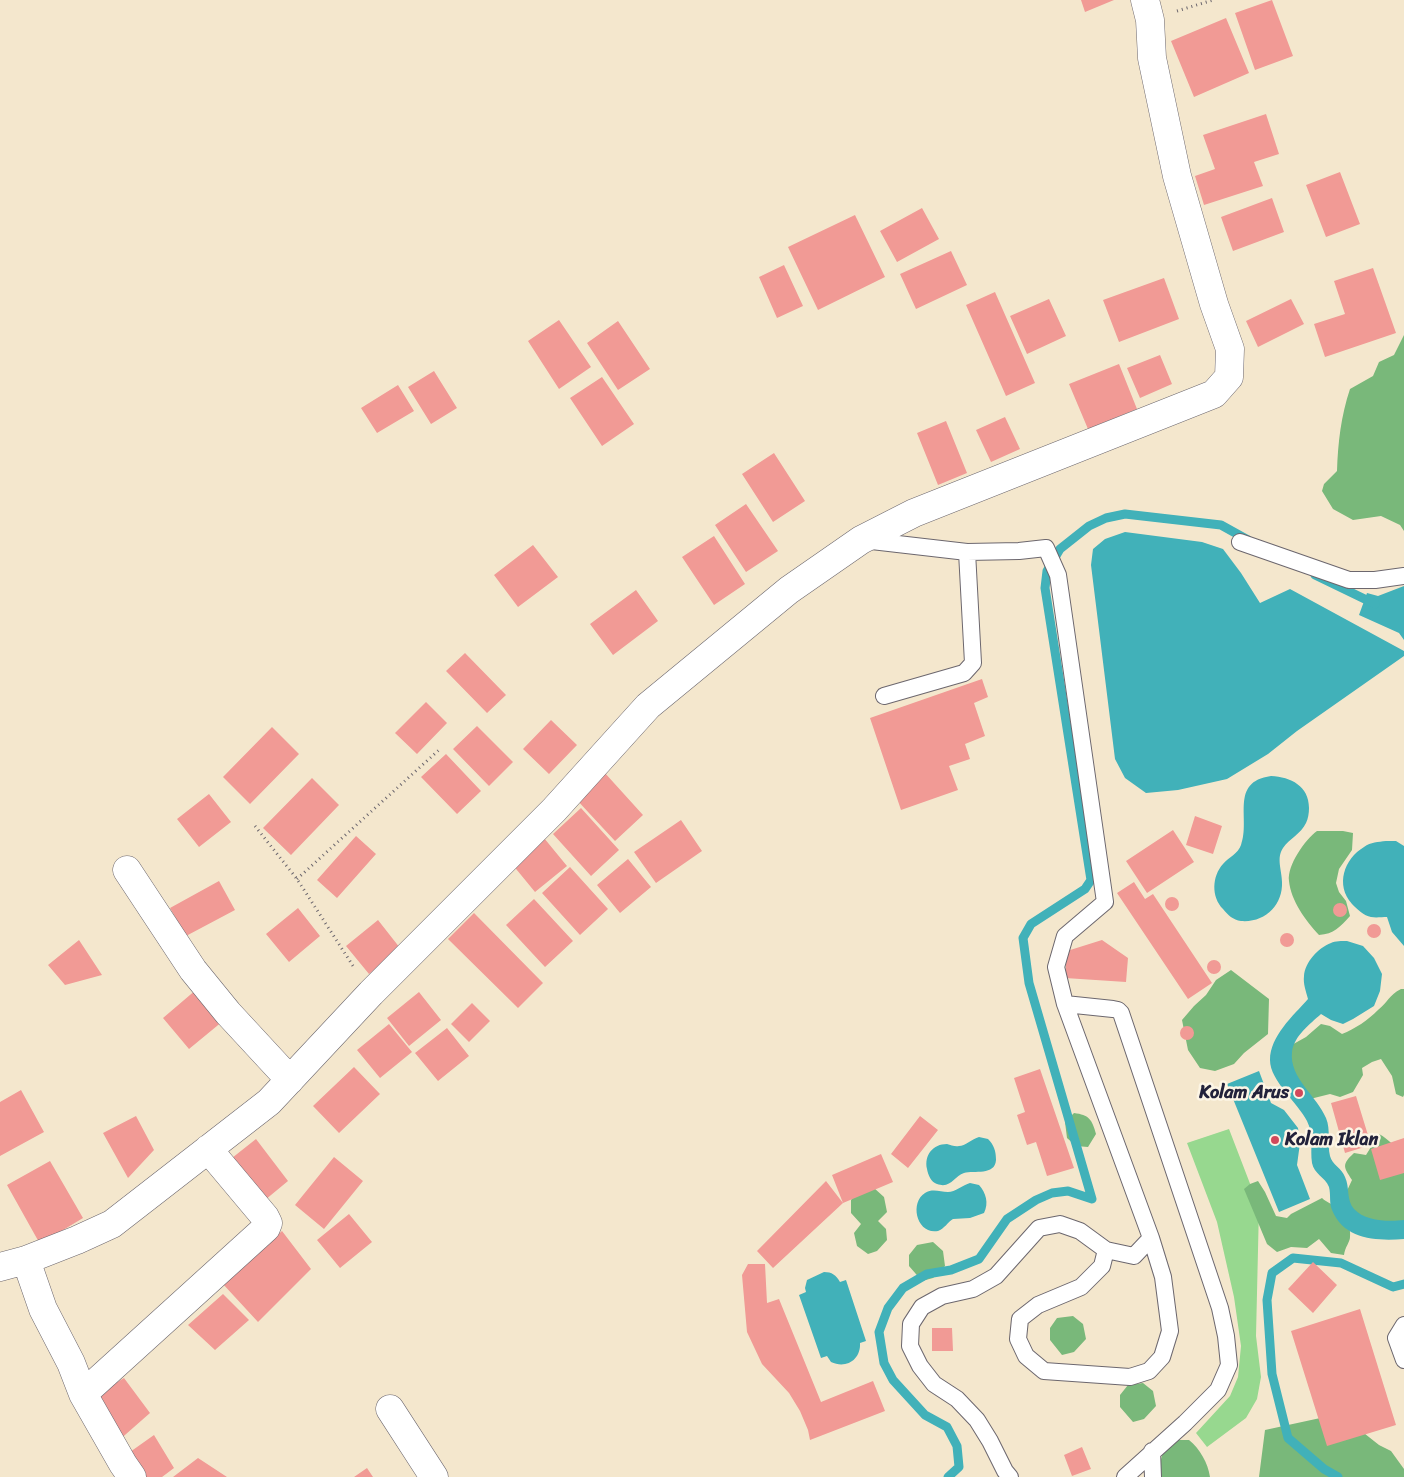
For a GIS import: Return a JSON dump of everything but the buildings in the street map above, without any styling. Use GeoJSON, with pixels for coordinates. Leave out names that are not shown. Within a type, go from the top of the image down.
{"type":"FeatureCollection","features":[{"type":"Feature","properties":{"kind":"street"},"geometry":{"type":"LineString","coordinates":[[0,1267],[26,1260],[112,1224],[270,1102],[371,994],[554,810],[648,706],[789,590],[861,540],[914,513],[1214,394],[1229,377],[1230,349],[1214,304],[1177,176],[1152,58],[1148,10]]}},
{"type":"Feature","properties":{"kind":"street"},"geometry":{"type":"LineString","coordinates":[[127,870],[193,970],[228,1013],[290,1080]]}},
{"type":"Feature","properties":{"kind":"street"},"geometry":{"type":"LineString","coordinates":[[83,1394],[266,1228],[268,1223],[265,1218],[208,1150]]}},
{"type":"Feature","properties":{"kind":"street"},"geometry":{"type":"LineString","coordinates":[[26,1260],[43,1310],[71,1363],[83,1394],[132,1477]]}},
{"type":"Feature","properties":{"kind":"street"},"geometry":{"type":"LineString","coordinates":[[390,1410],[434,1477]]}},
{"type":"Feature","properties":{"kind":"lane"},"geometry":{"type":"LineString","coordinates":[[861,540],[967,552],[1019,551],[1046,548],[1058,575],[1105,902],[1065,936],[1056,967],[1065,1004],[1152,1238],[1163,1277],[1170,1331],[1162,1357],[1149,1371],[1130,1377],[1044,1371],[1026,1356],[1018,1339],[1020,1319],[1038,1305],[1081,1288],[1102,1266],[1106,1250]]}},
{"type":"Feature","properties":{"kind":"lane"},"geometry":{"type":"LineString","coordinates":[[1240,542],[1349,580],[1375,580],[1404,576]]}},
{"type":"Feature","properties":{"kind":"lane"},"geometry":{"type":"LineString","coordinates":[[884,696],[964,673],[973,663],[967,552]]}},
{"type":"Feature","properties":{"kind":"lane"},"geometry":{"type":"LineString","coordinates":[[1065,1004],[1113,1009],[1121,1013],[1220,1308],[1226,1336],[1229,1366],[1218,1390],[1185,1423],[1125,1477]]}},
{"type":"Feature","properties":{"kind":"lane"},"geometry":{"type":"LineString","coordinates":[[1010,1477],[977,1420],[957,1400],[934,1384],[920,1366],[910,1346],[911,1324],[922,1307],[942,1296],[973,1289],[996,1276],[1039,1228],[1060,1224],[1080,1230],[1106,1250],[1134,1256],[1152,1238]]}},
{"type":"Feature","properties":{"kind":"lane"},"geometry":{"type":"LineString","coordinates":[[1404,1325],[1396,1338],[1404,1360]]}},
{"type":"Feature","properties":{"kind":"lane"},"geometry":{"type":"LineString","coordinates":[[1152,1451],[1154,1477]]}},
{"type":"Feature","properties":{"kind":"path"},"geometry":{"type":"LineString","coordinates":[[1148,10],[1213,0]]}},
{"type":"Feature","properties":{"kind":"path"},"geometry":{"type":"LineString","coordinates":[[297,879],[440,749]]}},
{"type":"Feature","properties":{"kind":"path"},"geometry":{"type":"LineString","coordinates":[[255,826],[297,879],[371,994]]}},
{"type":"Feature","properties":{"kind":"green space"},"geometry":{"type":"Polygon","coordinates":[[[1404,335],[1404,531],[1400,525],[1381,516],[1353,520],[1333,509],[1322,491],[1324,484],[1337,471],[1340,429],[1350,389],[1373,376],[1379,362],[1394,355],[1404,335]]]}},
{"type":"Feature","properties":{"kind":"green space"},"geometry":{"type":"Polygon","coordinates":[[[1317,831],[1353,833],[1352,850],[1339,869],[1336,883],[1339,892],[1346,901],[1350,916],[1336,929],[1319,935],[1304,917],[1296,903],[1289,881],[1291,868],[1298,853],[1307,840],[1317,831]]]}},
{"type":"Feature","properties":{"kind":"green space"},"geometry":{"type":"Polygon","coordinates":[[[1231,970],[1269,999],[1268,1034],[1244,1053],[1234,1064],[1215,1071],[1200,1068],[1188,1050],[1182,1020],[1206,995],[1216,980],[1231,970]]]}},
{"type":"Feature","properties":{"kind":"green space"},"geometry":{"type":"Polygon","coordinates":[[[1401,989],[1404,989],[1403,1097],[1396,1094],[1392,1076],[1381,1059],[1362,1068],[1363,1075],[1353,1092],[1340,1097],[1330,1094],[1310,1099],[1293,1081],[1288,1047],[1306,1037],[1321,1024],[1330,1026],[1342,1034],[1352,1030],[1370,1017],[1401,989]]]}},
{"type":"Feature","properties":{"kind":"green space"},"geometry":{"type":"Polygon","coordinates":[[[1074,1113],[1083,1115],[1093,1125],[1096,1134],[1088,1147],[1076,1146],[1067,1138],[1065,1122],[1074,1113]]]}},
{"type":"Feature","properties":{"kind":"green space"},"geometry":{"type":"Polygon","coordinates":[[[1229,1129],[1259,1207],[1256,1336],[1261,1377],[1257,1399],[1246,1418],[1207,1447],[1196,1433],[1230,1396],[1238,1377],[1241,1346],[1234,1297],[1217,1222],[1187,1143],[1229,1129]]]}},
{"type":"Feature","properties":{"kind":"green space"},"geometry":{"type":"Polygon","coordinates":[[[1379,1134],[1404,1153],[1404,1225],[1354,1218],[1345,1195],[1352,1180],[1345,1166],[1347,1160],[1354,1153],[1366,1155],[1379,1134]]]}},
{"type":"Feature","properties":{"kind":"green space"},"geometry":{"type":"Polygon","coordinates":[[[1258,1181],[1276,1216],[1287,1218],[1322,1198],[1342,1210],[1348,1221],[1350,1233],[1350,1239],[1344,1255],[1331,1253],[1319,1239],[1307,1248],[1291,1247],[1277,1252],[1267,1244],[1244,1189],[1258,1181]]]}},
{"type":"Feature","properties":{"kind":"green space"},"geometry":{"type":"Polygon","coordinates":[[[874,1188],[884,1197],[887,1212],[878,1221],[886,1229],[887,1240],[877,1251],[868,1254],[857,1246],[854,1233],[861,1224],[851,1213],[851,1200],[858,1191],[874,1188]]]}},
{"type":"Feature","properties":{"kind":"green space"},"geometry":{"type":"Polygon","coordinates":[[[933,1242],[943,1251],[945,1266],[933,1278],[922,1281],[909,1266],[909,1255],[917,1245],[933,1242]]]}},
{"type":"Feature","properties":{"kind":"green space"},"geometry":{"type":"Polygon","coordinates":[[[1073,1316],[1083,1324],[1086,1339],[1074,1352],[1062,1355],[1050,1340],[1050,1328],[1057,1318],[1073,1316]]]}},
{"type":"Feature","properties":{"kind":"green space"},"geometry":{"type":"Polygon","coordinates":[[[1143,1383],[1153,1391],[1156,1406],[1144,1419],[1133,1422],[1120,1407],[1120,1395],[1128,1385],[1143,1383]]]}},
{"type":"Feature","properties":{"kind":"green space"},"geometry":{"type":"Polygon","coordinates":[[[1325,1417],[1350,1422],[1379,1445],[1391,1451],[1404,1469],[1404,1477],[1259,1477],[1265,1430],[1325,1417]]]}},
{"type":"Feature","properties":{"kind":"green space"},"geometry":{"type":"Polygon","coordinates":[[[1173,1440],[1189,1440],[1193,1444],[1200,1452],[1210,1477],[1161,1477],[1162,1457],[1173,1440]]]}},
{"type":"Feature","properties":{"kind":"water"},"geometry":{"type":"Polygon","coordinates":[[[1125,532],[1202,542],[1223,549],[1260,603],[1290,589],[1404,651],[1404,656],[1297,731],[1268,754],[1227,779],[1178,790],[1146,793],[1125,778],[1115,759],[1091,565],[1093,549],[1105,539],[1125,532]]]}},
{"type":"Feature","properties":{"kind":"water"},"geometry":{"type":"Polygon","coordinates":[[[1404,586],[1404,640],[1399,633],[1359,615],[1367,593],[1378,596],[1404,586]]]}},
{"type":"Feature","properties":{"kind":"water"},"geometry":{"type":"Polygon","coordinates":[[[1271,776],[1285,778],[1302,788],[1308,800],[1308,818],[1301,830],[1281,852],[1282,890],[1276,905],[1265,916],[1250,921],[1241,921],[1229,915],[1219,904],[1215,893],[1215,880],[1219,869],[1238,851],[1241,845],[1244,803],[1250,786],[1258,780],[1271,776]]]}},
{"type":"Feature","properties":{"kind":"water"},"geometry":{"type":"Polygon","coordinates":[[[1396,841],[1404,846],[1404,946],[1392,932],[1387,917],[1373,917],[1363,914],[1352,904],[1344,889],[1344,873],[1351,858],[1367,845],[1396,841]]]}},
{"type":"Feature","properties":{"kind":"water","name":"Kolam Arus"},"geometry":{"type":"Polygon","coordinates":[[[1347,941],[1363,946],[1374,958],[1382,974],[1380,991],[1374,1006],[1343,1024],[1321,1014],[1303,1031],[1296,1041],[1293,1046],[1292,1061],[1299,1079],[1326,1118],[1330,1156],[1345,1177],[1349,1198],[1354,1209],[1370,1218],[1384,1221],[1404,1220],[1404,1239],[1383,1240],[1362,1236],[1353,1233],[1337,1220],[1331,1207],[1329,1187],[1313,1167],[1310,1132],[1307,1121],[1279,1084],[1271,1068],[1271,1051],[1278,1035],[1289,1019],[1308,999],[1304,979],[1307,966],[1317,952],[1326,945],[1347,941]]]}},
{"type":"Feature","properties":{"kind":"water","name":"Kolam Iklan"},"geometry":{"type":"Polygon","coordinates":[[[1259,1071],[1271,1103],[1284,1110],[1298,1128],[1300,1143],[1297,1165],[1310,1199],[1279,1212],[1227,1084],[1259,1071]]]}},
{"type":"Feature","properties":{"kind":"water"},"geometry":{"type":"Polygon","coordinates":[[[979,1137],[988,1139],[994,1148],[996,1160],[992,1168],[964,1173],[946,1185],[933,1182],[928,1174],[926,1164],[928,1155],[934,1148],[947,1144],[961,1146],[979,1137]]]}},
{"type":"Feature","properties":{"kind":"water"},"geometry":{"type":"Polygon","coordinates":[[[970,1183],[979,1185],[983,1191],[986,1198],[984,1213],[970,1218],[953,1219],[938,1231],[931,1231],[920,1223],[917,1204],[925,1193],[934,1190],[951,1192],[970,1183]]]}},
{"type":"Feature","properties":{"kind":"water"},"geometry":{"type":"Polygon","coordinates":[[[824,1272],[834,1274],[840,1282],[846,1280],[866,1341],[860,1343],[858,1354],[847,1364],[831,1362],[827,1356],[821,1358],[799,1295],[806,1292],[807,1280],[824,1272]]]}},
{"type":"Feature","properties":{"kind":"waterway"},"geometry":{"type":"LineString","coordinates":[[948,1477],[959,1467],[957,1446],[947,1427],[925,1415],[893,1380],[884,1363],[879,1332],[888,1308],[903,1288],[927,1274],[951,1270],[979,1259],[1007,1219],[1036,1200],[1052,1193],[1068,1191],[1092,1199],[1029,983],[1023,938],[1031,924],[1085,889],[1091,880],[1045,588],[1047,571],[1060,549],[1089,526],[1106,518],[1125,514],[1221,525],[1248,540]]}},
{"type":"Feature","properties":{"kind":"waterway"},"geometry":{"type":"LineString","coordinates":[[1315,575],[1375,604]]}},
{"type":"Feature","properties":{"kind":"waterway"},"geometry":{"type":"LineString","coordinates":[[1338,1477],[1324,1469],[1288,1438],[1272,1374],[1267,1300],[1272,1273],[1293,1258],[1341,1263],[1393,1287],[1404,1284]]}},
{"type":"Feature","properties":{"kind":"place","name":"Kolam Arus"},"geometry":{"type":"Point","coordinates":[1299,1093]}},
{"type":"Feature","properties":{"kind":"place","name":"Kolam Iklan"},"geometry":{"type":"Point","coordinates":[1275,1140]}}]}
